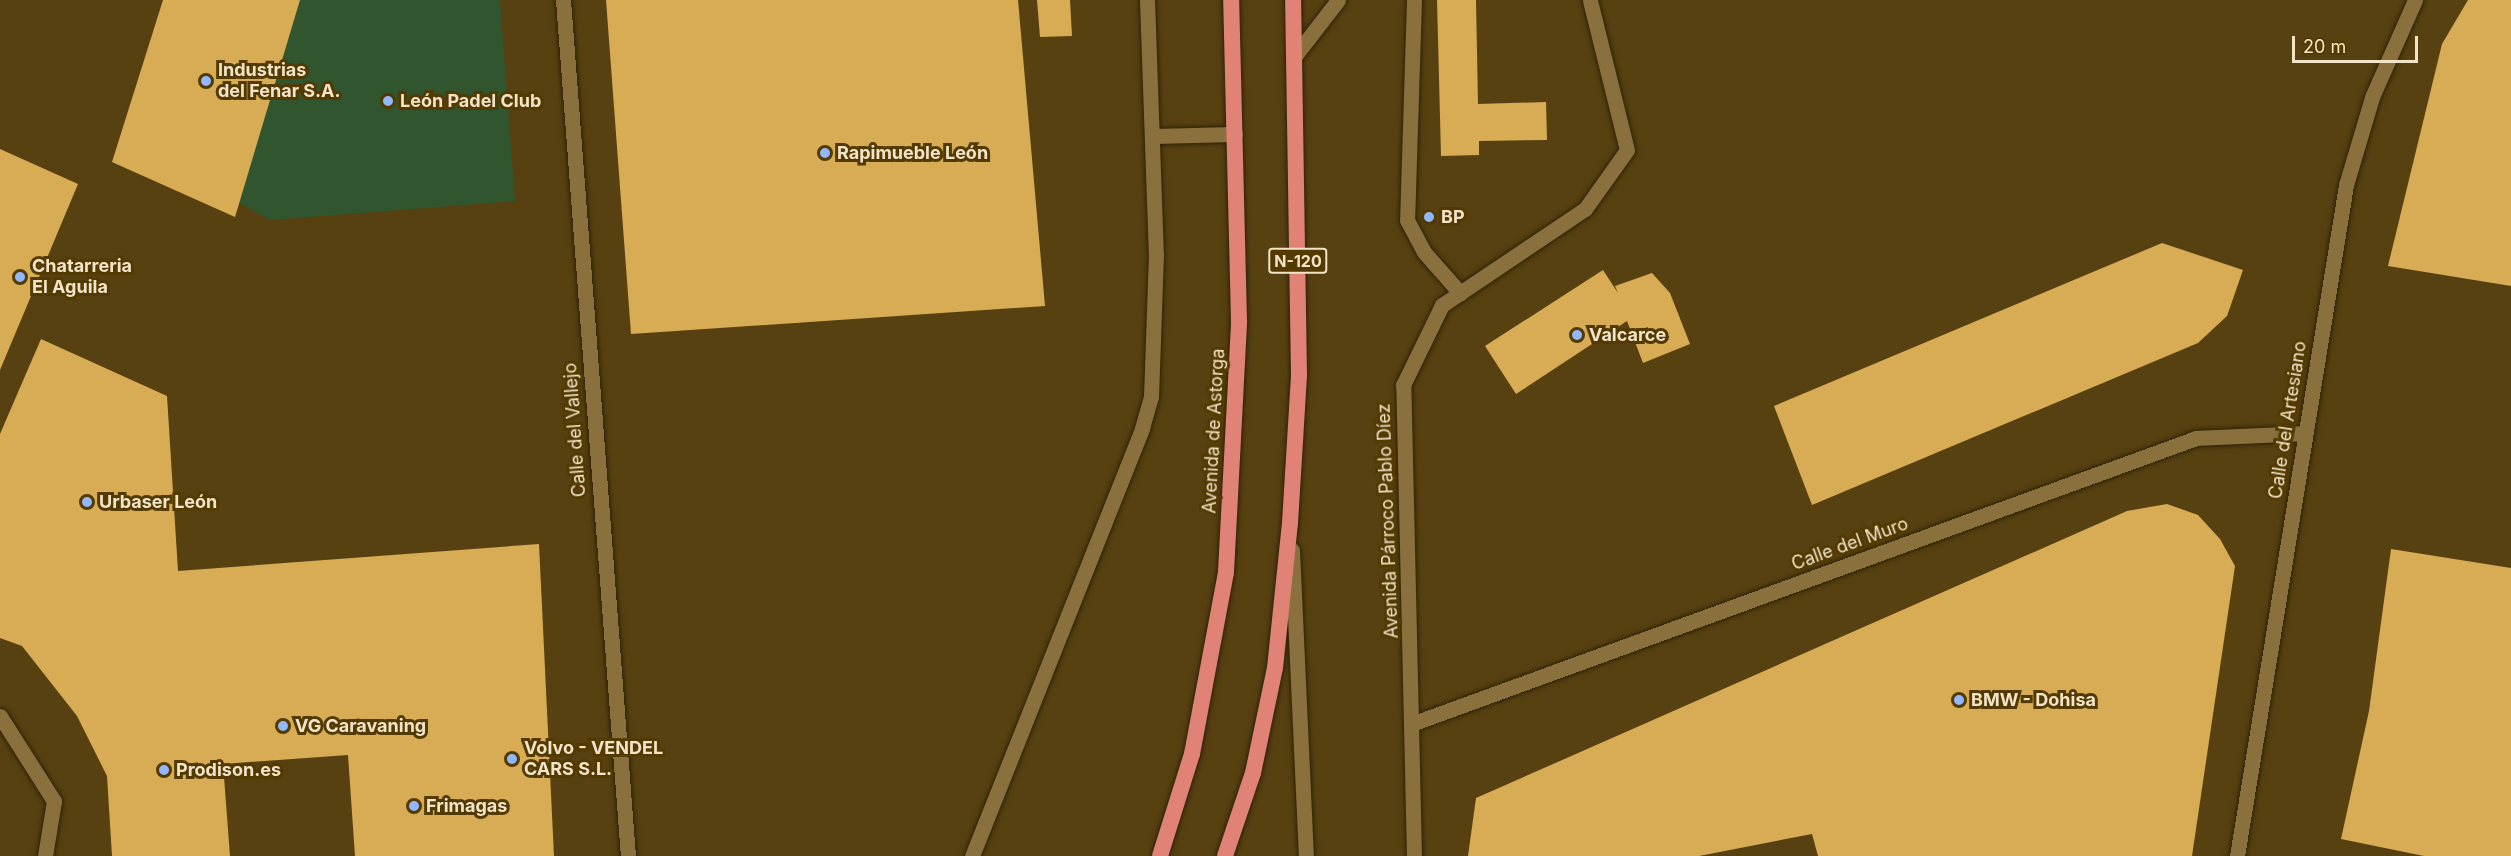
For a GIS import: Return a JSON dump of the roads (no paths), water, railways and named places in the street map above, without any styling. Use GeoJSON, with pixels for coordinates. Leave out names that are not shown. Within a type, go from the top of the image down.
{"type":"FeatureCollection","features":[{"type":"Feature","properties":{"kind":"highway","name":"Avenida de Astorga"},"geometry":{"type":"LineString","coordinates":[[1160,856],[1192,754],[1226,572],[1239,321],[1231,0]]}},
{"type":"Feature","properties":{"kind":"highway","name":"N-120"},"geometry":{"type":"LineString","coordinates":[[1225,856],[1253,773],[1275,668],[1290,522],[1299,375],[1293,0]]}},
{"type":"Feature","properties":{"kind":"street","name":"Calle del Vallejo"},"geometry":{"type":"LineString","coordinates":[[562,0],[628,856]]}},
{"type":"Feature","properties":{"kind":"street"},"geometry":{"type":"LineString","coordinates":[[972,856],[1142,428],[1151,397],[1156,255],[1147,0]]}},
{"type":"Feature","properties":{"kind":"street"},"geometry":{"type":"LineString","coordinates":[[1294,57],[1338,0]]}},
{"type":"Feature","properties":{"kind":"street"},"geometry":{"type":"LineString","coordinates":[[1414,0],[1407,220],[1424,252],[1460,293]]}},
{"type":"Feature","properties":{"kind":"street","name":"Avenida Párroco Pablo Díez"},"geometry":{"type":"LineString","coordinates":[[1414,856],[1414,723],[1403,385],[1442,304],[1585,209],[1627,150],[1590,0]]}},
{"type":"Feature","properties":{"kind":"street","name":"Calle del Artesiano"},"geometry":{"type":"LineString","coordinates":[[2237,856],[2346,185],[2372,97],[2415,0]]}},
{"type":"Feature","properties":{"kind":"street"},"geometry":{"type":"LineString","coordinates":[[1152,136],[1235,134]]}},
{"type":"Feature","properties":{"kind":"street","name":"Calle del Muro"},"geometry":{"type":"LineString","coordinates":[[1414,723],[2196,438],[2305,433]]}},
{"type":"Feature","properties":{"kind":"street"},"geometry":{"type":"LineString","coordinates":[[1290,522],[1306,856]]}},
{"type":"Feature","properties":{"kind":"street"},"geometry":{"type":"LineString","coordinates":[[0,716],[54,801],[45,856]]}},
{"type":"Feature","properties":{"kind":"place","name":"Industrias del Fenar S.A."},"geometry":{"type":"Point","coordinates":[206,81]}},
{"type":"Feature","properties":{"kind":"place","name":"León Padel Club"},"geometry":{"type":"Point","coordinates":[388,101]}},
{"type":"Feature","properties":{"kind":"place","name":"Rapimueble León"},"geometry":{"type":"Point","coordinates":[825,153]}},
{"type":"Feature","properties":{"kind":"place","name":"BP"},"geometry":{"type":"Point","coordinates":[1429,217]}},
{"type":"Feature","properties":{"kind":"place","name":"Chatarreria El Aguila"},"geometry":{"type":"Point","coordinates":[20,277]}},
{"type":"Feature","properties":{"kind":"place","name":"Valcarce"},"geometry":{"type":"Point","coordinates":[1577,335]}},
{"type":"Feature","properties":{"kind":"place","name":"Urbaser León"},"geometry":{"type":"Point","coordinates":[87,502]}},
{"type":"Feature","properties":{"kind":"place","name":"BMW - Dohisa"},"geometry":{"type":"Point","coordinates":[1959,700]}},
{"type":"Feature","properties":{"kind":"place","name":"VG Caravaning"},"geometry":{"type":"Point","coordinates":[283,726]}},
{"type":"Feature","properties":{"kind":"place","name":"Volvo - VENDEL CARS S.L."},"geometry":{"type":"Point","coordinates":[512,759]}},
{"type":"Feature","properties":{"kind":"place","name":"Prodison.es"},"geometry":{"type":"Point","coordinates":[164,770]}},
{"type":"Feature","properties":{"kind":"place","name":"Frimagas"},"geometry":{"type":"Point","coordinates":[414,806]}}]}
